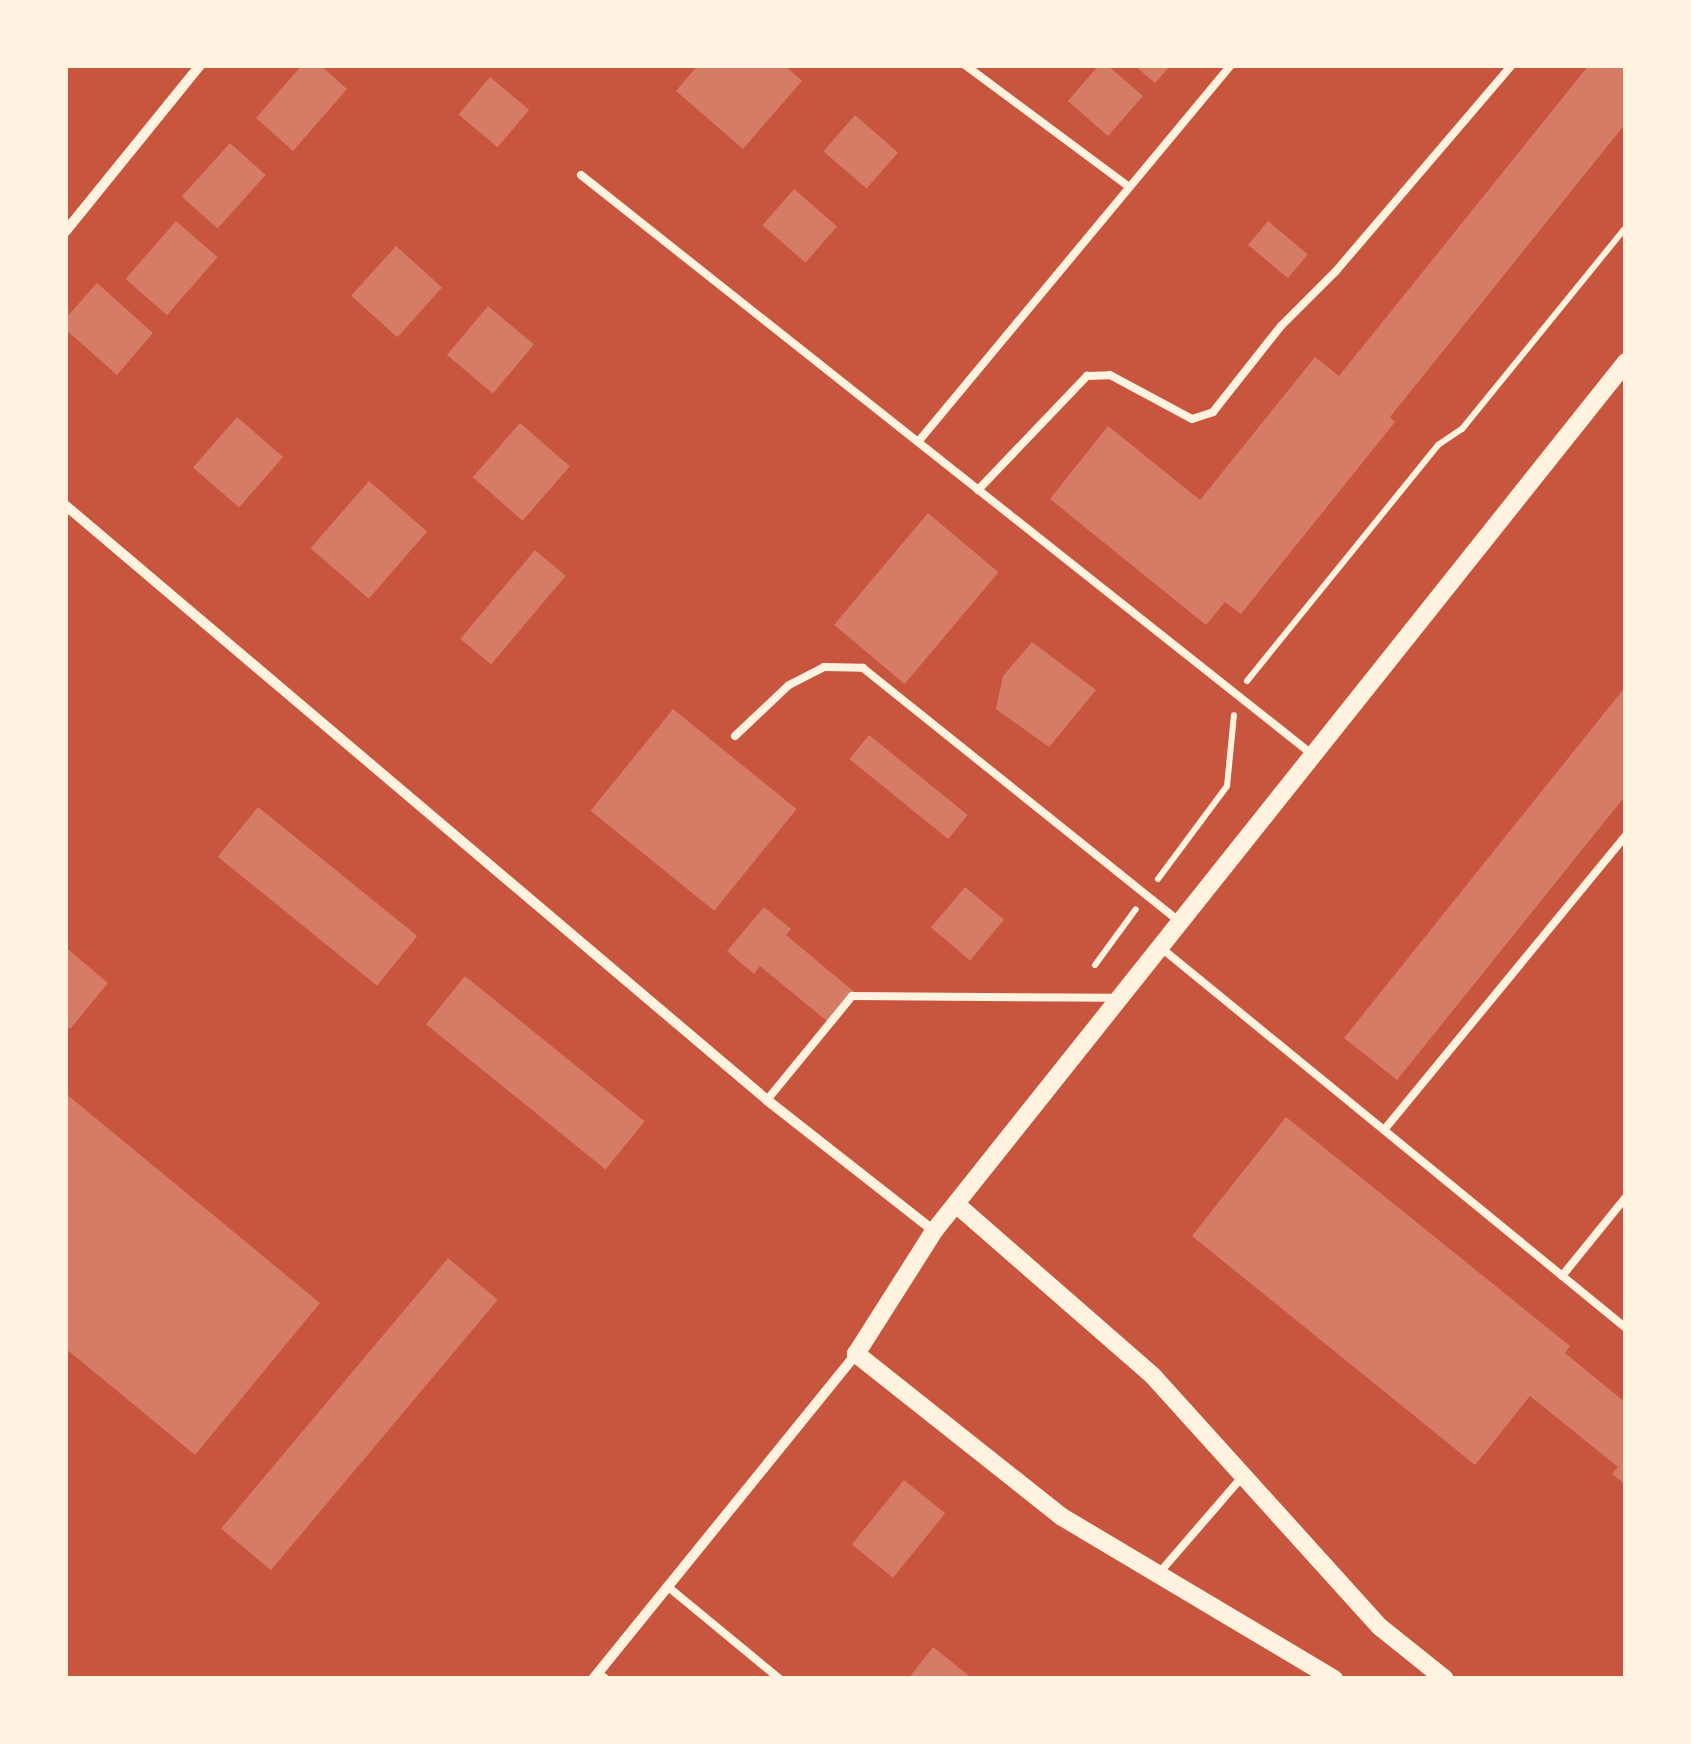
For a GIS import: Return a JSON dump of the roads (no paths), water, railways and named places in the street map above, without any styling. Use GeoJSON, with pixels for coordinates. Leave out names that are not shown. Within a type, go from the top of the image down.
{"type":"FeatureCollection","features":[{"type":"Feature","properties":{"kind":"street"},"geometry":{"type":"LineString","coordinates":[[65,232],[200,65]]}},
{"type":"Feature","properties":{"kind":"street"},"geometry":{"type":"LineString","coordinates":[[599,1677],[856,1354],[934,1231],[1626,362]]}},
{"type":"Feature","properties":{"kind":"street"},"geometry":{"type":"LineString","coordinates":[[65,505],[766,1100],[934,1231]]}},
{"type":"Feature","properties":{"kind":"street"},"geometry":{"type":"LineString","coordinates":[[956,1204],[1153,1376],[1380,1627],[1445,1679]]}},
{"type":"Feature","properties":{"kind":"street"},"geometry":{"type":"LineString","coordinates":[[856,1354],[1062,1517],[1334,1679]]}},
{"type":"Feature","properties":{"kind":"lane"},"geometry":{"type":"LineString","coordinates":[[965,65],[1130,187]]}},
{"type":"Feature","properties":{"kind":"lane"},"geometry":{"type":"LineString","coordinates":[[918,442],[1231,65]]}},
{"type":"Feature","properties":{"kind":"lane"},"geometry":{"type":"LineString","coordinates":[[978,490],[1087,376],[1110,374],[1192,419],[1212,412],[1281,326],[1336,271],[1512,65]]}},
{"type":"Feature","properties":{"kind":"lane"},"geometry":{"type":"LineString","coordinates":[[582,175],[1313,755]]}},
{"type":"Feature","properties":{"kind":"lane"},"geometry":{"type":"LineString","coordinates":[[735,736],[789,685],[824,667],[864,668],[1180,922]]}},
{"type":"Feature","properties":{"kind":"lane"},"geometry":{"type":"LineString","coordinates":[[1384,1130],[1626,834]]}},
{"type":"Feature","properties":{"kind":"lane"},"geometry":{"type":"LineString","coordinates":[[1160,947],[1626,1328]]}},
{"type":"Feature","properties":{"kind":"lane"},"geometry":{"type":"LineString","coordinates":[[766,1100],[852,996],[1120,998]]}},
{"type":"Feature","properties":{"kind":"lane"},"geometry":{"type":"LineString","coordinates":[[1562,1276],[1626,1198]]}},
{"type":"Feature","properties":{"kind":"lane"},"geometry":{"type":"LineString","coordinates":[[1160,1572],[1243,1476]]}},
{"type":"Feature","properties":{"kind":"lane"},"geometry":{"type":"LineString","coordinates":[[668,1586],[780,1679]]}}]}
